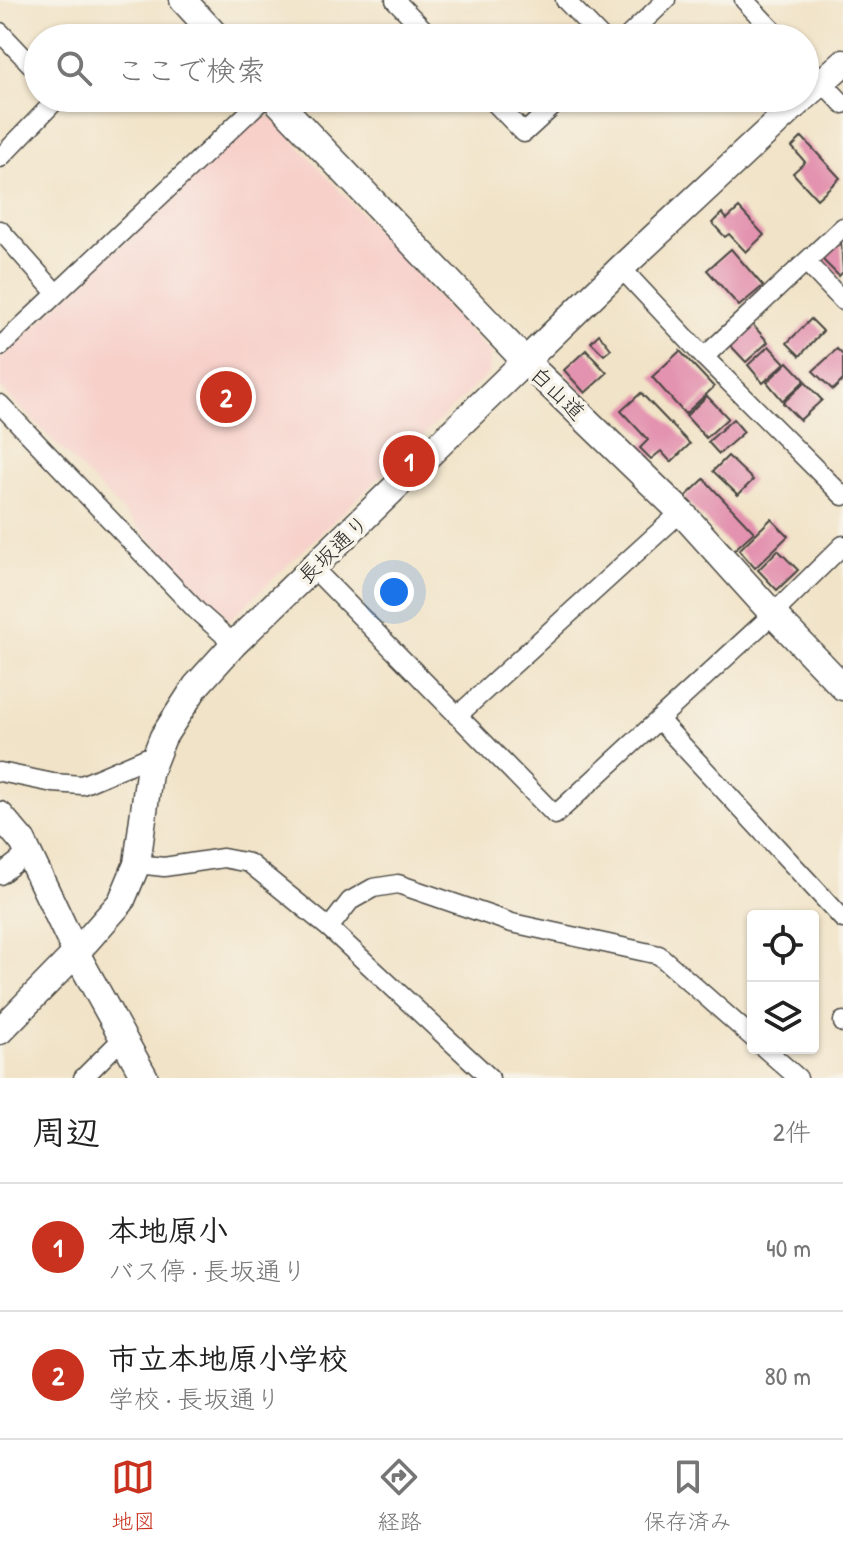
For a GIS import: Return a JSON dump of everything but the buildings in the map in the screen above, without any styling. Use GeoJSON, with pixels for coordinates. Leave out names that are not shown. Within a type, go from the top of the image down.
{"type":"FeatureCollection","features":[{"type":"Feature","properties":{"kind":"street"},"geometry":{"type":"LineString","coordinates":[[183,0],[205,24]]}},
{"type":"Feature","properties":{"kind":"street"},"geometry":{"type":"LineString","coordinates":[[395,0],[418,24]]}},
{"type":"Feature","properties":{"kind":"street"},"geometry":{"type":"LineString","coordinates":[[565,0],[588,24]]}},
{"type":"Feature","properties":{"kind":"street"},"geometry":{"type":"LineString","coordinates":[[641,24],[666,0]]}},
{"type":"Feature","properties":{"kind":"street"},"geometry":{"type":"LineString","coordinates":[[744,0],[767,24]]}},
{"type":"Feature","properties":{"kind":"street"},"geometry":{"type":"LineString","coordinates":[[0,32],[24,57]]}},
{"type":"Feature","properties":{"kind":"street","name":"長坂通り"},"geometry":{"type":"LineString","coordinates":[[819,79],[843,63]]}},
{"type":"Feature","properties":{"kind":"street"},"geometry":{"type":"LineString","coordinates":[[819,91],[843,104]]}},
{"type":"Feature","properties":{"kind":"street"},"geometry":{"type":"LineString","coordinates":[[0,158],[44,112]]}},
{"type":"Feature","properties":{"kind":"street"},"geometry":{"type":"LineString","coordinates":[[0,347],[249,112]]}},
{"type":"Feature","properties":{"kind":"street","name":"白山道"},"geometry":{"type":"LineString","coordinates":[[287,112],[526,362],[681,512],[843,687]]}},
{"type":"Feature","properties":{"kind":"street"},"geometry":{"type":"LineString","coordinates":[[504,112],[524,133],[547,112]]}},
{"type":"Feature","properties":{"kind":"street","name":"長坂通り"},"geometry":{"type":"LineString","coordinates":[[0,1031],[121,902],[137,864],[149,773],[163,737],[196,686],[234,644],[781,112]]}},
{"type":"Feature","properties":{"kind":"street"},"geometry":{"type":"LineString","coordinates":[[704,357],[843,227]]}},
{"type":"Feature","properties":{"kind":"street"},"geometry":{"type":"LineString","coordinates":[[0,230],[56,293]]}},
{"type":"Feature","properties":{"kind":"street"},"geometry":{"type":"LineString","coordinates":[[807,263],[843,301]]}},
{"type":"Feature","properties":{"kind":"street"},"geometry":{"type":"LineString","coordinates":[[621,268],[704,357],[843,496]]}},
{"type":"Feature","properties":{"kind":"street"},"geometry":{"type":"LineString","coordinates":[[0,404],[197,611],[234,644]]}},
{"type":"Feature","properties":{"kind":"street"},"geometry":{"type":"LineString","coordinates":[[457,716],[681,512]]}},
{"type":"Feature","properties":{"kind":"street"},"geometry":{"type":"LineString","coordinates":[[313,568],[555,815],[773,614],[843,545]]}},
{"type":"Feature","properties":{"kind":"street"},"geometry":{"type":"LineString","coordinates":[[659,720],[843,919]]}},
{"type":"Feature","properties":{"kind":"street"},"geometry":{"type":"LineString","coordinates":[[0,772],[53,783],[82,785],[157,753]]}},
{"type":"Feature","properties":{"kind":"street"},"geometry":{"type":"LineString","coordinates":[[0,815],[28,853],[76,953],[145,1078]]}},
{"type":"Feature","properties":{"kind":"street"},"geometry":{"type":"LineString","coordinates":[[0,875],[28,853]]}},
{"type":"Feature","properties":{"kind":"street"},"geometry":{"type":"LineString","coordinates":[[137,864],[164,867],[223,858],[249,863],[329,928],[490,1078]]}},
{"type":"Feature","properties":{"kind":"street"},"geometry":{"type":"LineString","coordinates":[[329,928],[350,901],[373,888],[398,884],[512,923],[659,955],[747,1033]]}},
{"type":"Feature","properties":{"kind":"street"},"geometry":{"type":"LineString","coordinates":[[83,1078],[122,1039]]}},
{"type":"Feature","properties":{"kind":"street"},"geometry":{"type":"LineString","coordinates":[[771,1054],[798,1078]]}},
{"type":"Feature","properties":{"kind":"shaded area"},"geometry":{"type":"Polygon","coordinates":[[[258,115],[272,117],[491,355],[488,374],[230,620],[0,387],[0,360],[258,115]]]}},
{"type":"Feature","properties":{"kind":"place","name":"市立本地原小学校"},"geometry":{"type":"Point","coordinates":[226,397]}},
{"type":"Feature","properties":{"kind":"place","name":"本地原小"},"geometry":{"type":"Point","coordinates":[409,461]}}]}
